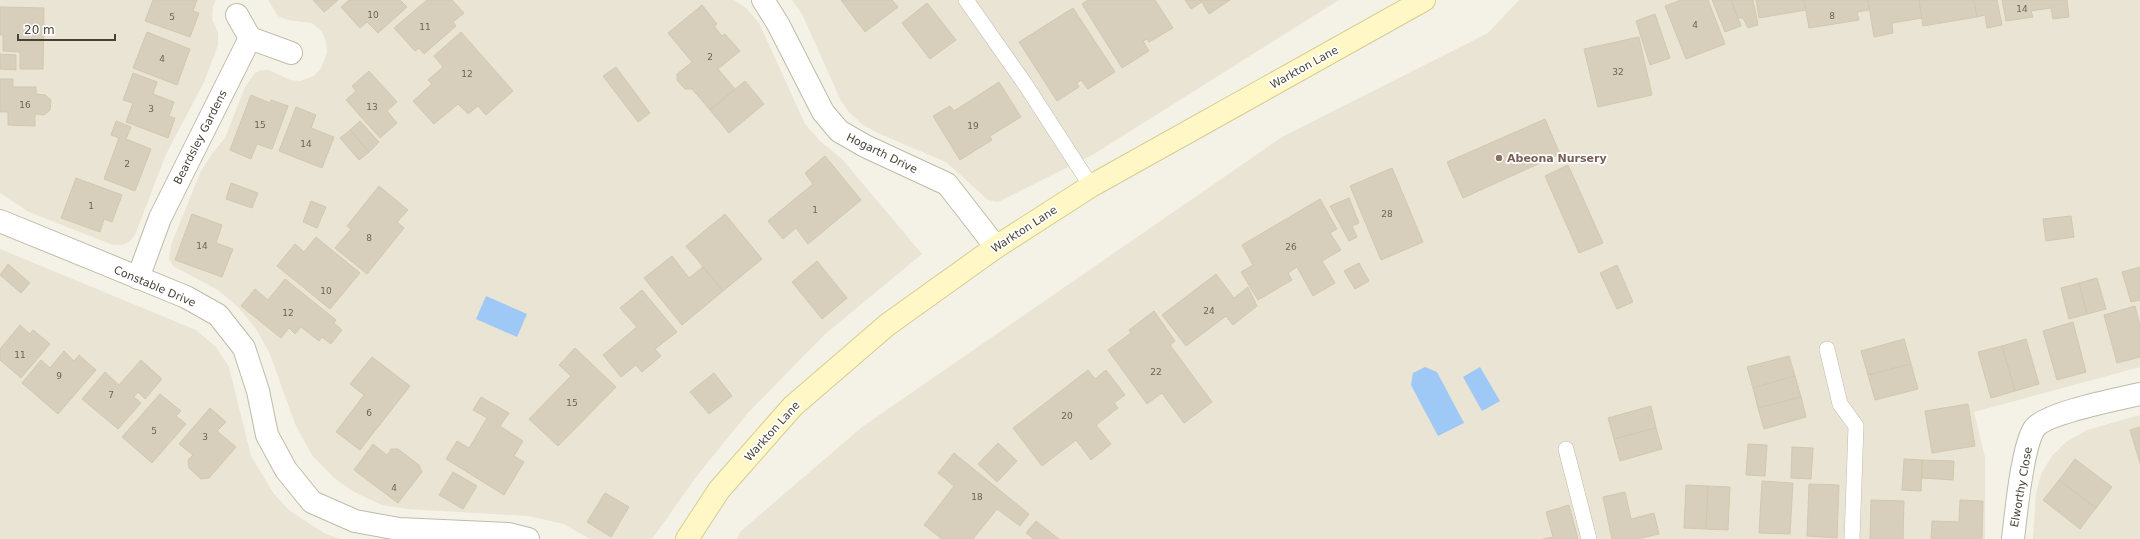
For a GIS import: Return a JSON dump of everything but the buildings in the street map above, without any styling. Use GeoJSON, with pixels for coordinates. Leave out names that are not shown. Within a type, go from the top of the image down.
{"type":"FeatureCollection","features":[{"type":"Feature","properties":{"kind":"street","name":"Hogarth Drive"},"geometry":{"type":"LineString","coordinates":[[763,0],[778,24],[823,112],[839,131],[865,146],[947,184],[996,246]]}},
{"type":"Feature","properties":{"kind":"street","name":"Warkton Lane"},"geometry":{"type":"LineString","coordinates":[[687,539],[719,490],[793,406],[887,325],[996,246],[1092,186],[1424,0]]}},
{"type":"Feature","properties":{"kind":"street"},"geometry":{"type":"LineString","coordinates":[[237,15],[250,38],[291,53]]}},
{"type":"Feature","properties":{"kind":"street","name":"Beardsley Gardens"},"geometry":{"type":"LineString","coordinates":[[138,278],[160,218],[250,38]]}},
{"type":"Feature","properties":{"kind":"street","name":"Constable Drive"},"geometry":{"type":"LineString","coordinates":[[0,221],[186,297],[218,315],[244,348],[258,391],[267,435],[286,470],[312,502],[355,521],[399,528],[508,534],[528,539]]}},
{"type":"Feature","properties":{"kind":"street","name":"Elworthy Close"},"geometry":{"type":"LineString","coordinates":[[2012,539],[2026,452],[2034,428],[2055,415],[2140,394]]}},
{"type":"Feature","properties":{"kind":"lane"},"geometry":{"type":"LineString","coordinates":[[966,0],[1029,90],[1092,186]]}},
{"type":"Feature","properties":{"kind":"lane"},"geometry":{"type":"LineString","coordinates":[[1827,349],[1840,404],[1856,426],[1852,539]]}},
{"type":"Feature","properties":{"kind":"lane"},"geometry":{"type":"LineString","coordinates":[[1566,449],[1589,539]]}},
{"type":"Feature","properties":{"kind":"shaded area"},"geometry":{"type":"Polygon","coordinates":[[[0,0],[216,0],[213,7],[212,19],[218,33],[218,45],[204,82],[166,154],[135,235],[129,242],[122,245],[113,245],[29,212],[0,193],[0,0]]]}},
{"type":"Feature","properties":{"kind":"shaded area"},"geometry":{"type":"Polygon","coordinates":[[[268,0],[734,0],[746,8],[759,23],[805,124],[820,141],[842,159],[922,254],[824,335],[747,414],[696,477],[652,539],[590,539],[564,524],[528,516],[407,509],[382,505],[354,492],[333,477],[312,455],[296,426],[269,352],[256,329],[238,307],[218,290],[173,266],[169,259],[171,245],[200,173],[211,155],[225,138],[245,87],[255,73],[261,70],[269,70],[290,80],[300,81],[314,76],[321,68],[327,53],[326,41],[322,32],[312,23],[287,20],[278,16],[268,0]]]}},
{"type":"Feature","properties":{"kind":"shaded area"},"geometry":{"type":"Polygon","coordinates":[[[792,0],[1339,0],[1094,154],[998,202],[988,200],[946,162],[880,134],[863,125],[849,112],[841,101],[802,14],[792,0]]]}},
{"type":"Feature","properties":{"kind":"shaded area"},"geometry":{"type":"Polygon","coordinates":[[[1519,0],[2140,0],[2140,367],[1974,412],[1985,457],[1985,539],[737,539],[740,532],[862,427],[1282,137],[1488,33],[1519,0]]]}},
{"type":"Feature","properties":{"kind":"shaded area"},"geometry":{"type":"Polygon","coordinates":[[[0,249],[196,330],[216,347],[229,367],[251,456],[274,494],[290,511],[324,533],[340,539],[0,539],[0,249]]]}},
{"type":"Feature","properties":{"kind":"shaded area"},"geometry":{"type":"Polygon","coordinates":[[[2140,415],[2140,539],[2033,539],[2036,493],[2042,472],[2052,456],[2066,442],[2087,430],[2140,415]]]}},
{"type":"Feature","properties":{"kind":"water"},"geometry":{"type":"Polygon","coordinates":[[[486,296],[527,314],[517,337],[476,319],[486,296]]]}},
{"type":"Feature","properties":{"kind":"water"},"geometry":{"type":"Polygon","coordinates":[[[1425,367],[1437,372],[1464,423],[1438,436],[1411,385],[1413,373],[1425,367]]]}},
{"type":"Feature","properties":{"kind":"water"},"geometry":{"type":"Polygon","coordinates":[[[1480,367],[1500,401],[1482,411],[1463,377],[1480,367]]]}},
{"type":"Feature","properties":{"kind":"place","name":"Abeona Nursery"},"geometry":{"type":"Point","coordinates":[1499,158]}}]}
